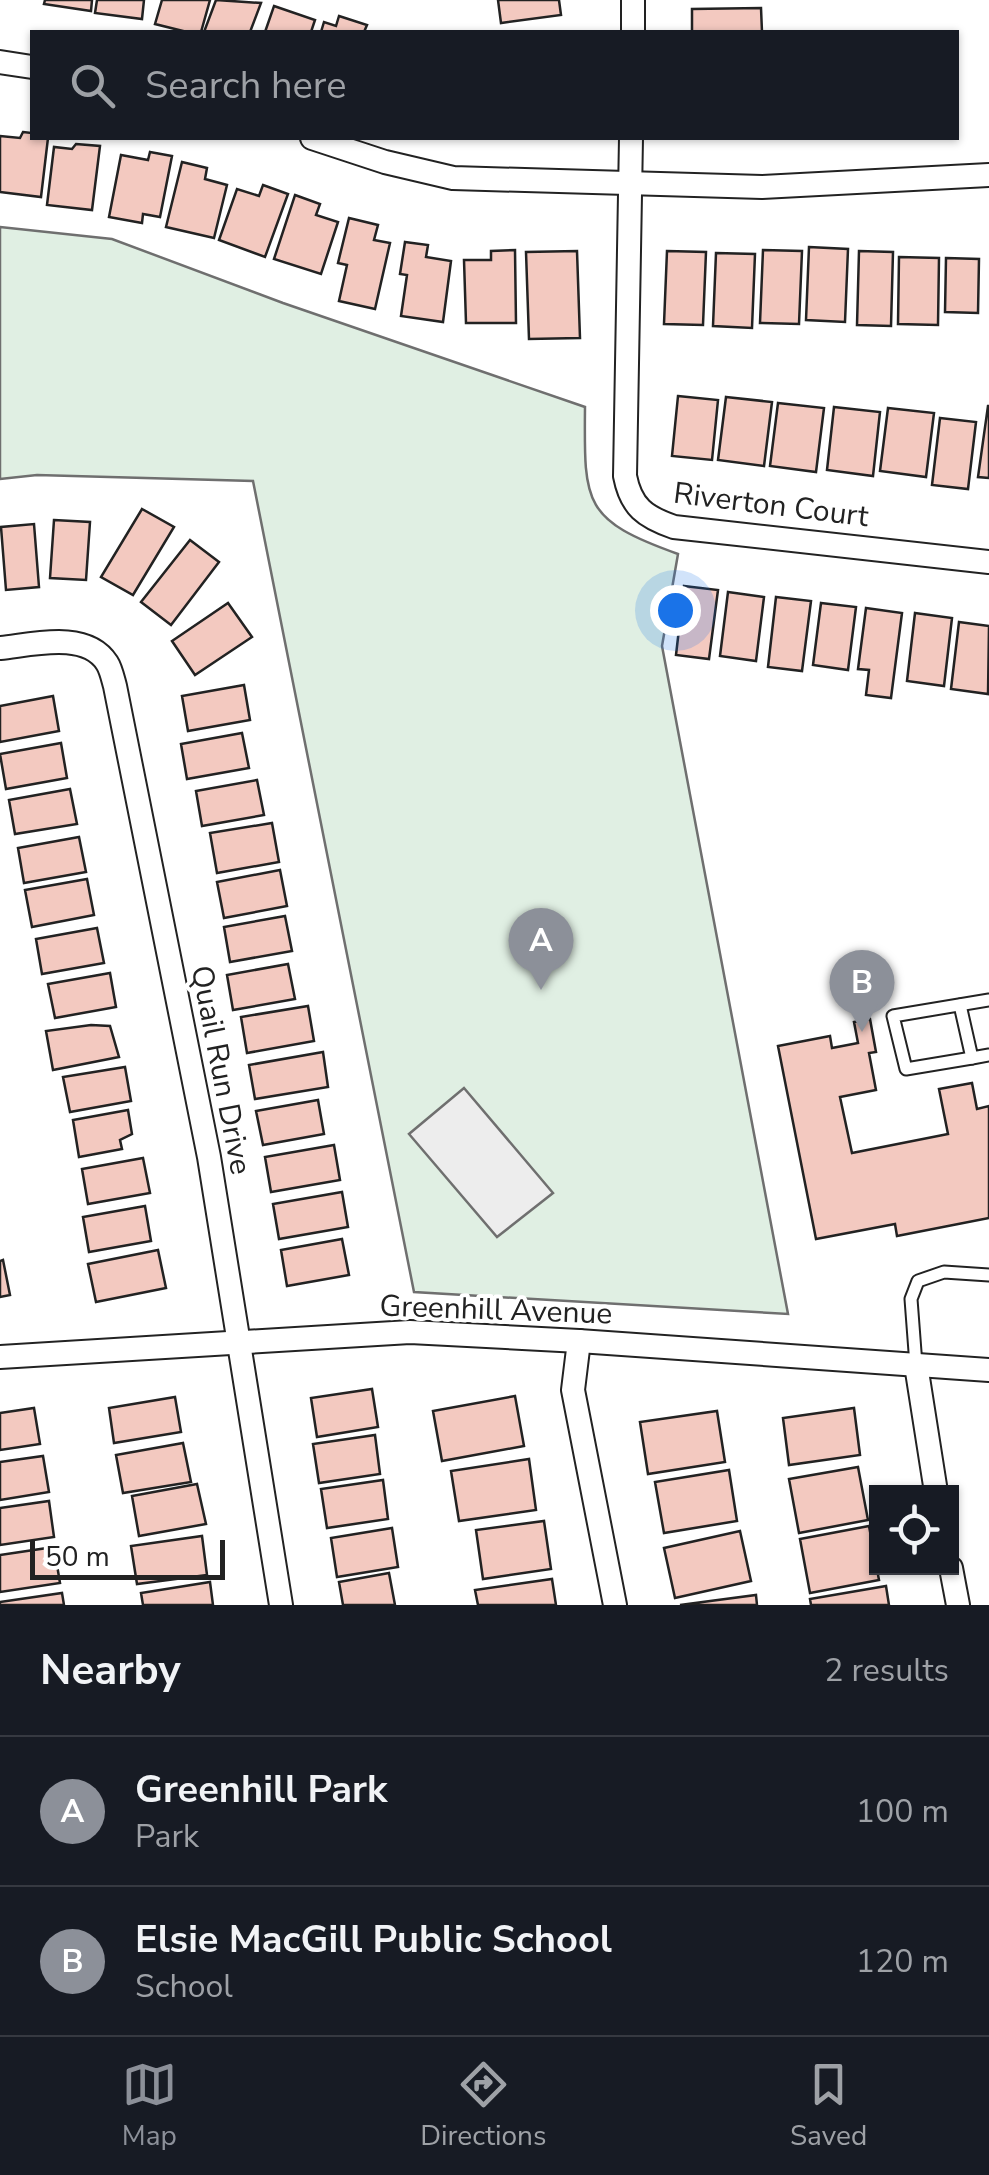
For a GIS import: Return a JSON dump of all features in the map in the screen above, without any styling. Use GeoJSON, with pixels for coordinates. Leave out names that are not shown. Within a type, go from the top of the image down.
{"type":"FeatureCollection","features":[{"type":"Feature","properties":{"kind":"street"},"geometry":{"type":"LineString","coordinates":[[633,30],[634,0]]}},
{"type":"Feature","properties":{"kind":"street"},"geometry":{"type":"LineString","coordinates":[[0,62],[30,66]]}},
{"type":"Feature","properties":{"kind":"street"},"geometry":{"type":"LineString","coordinates":[[318,140],[385,162],[453,178],[762,187],[989,175]]}},
{"type":"Feature","properties":{"kind":"street","name":"Riverton Court"},"geometry":{"type":"LineString","coordinates":[[631,140],[625,476],[628,494],[637,508],[650,519],[674,527],[989,562]]}},
{"type":"Feature","properties":{"kind":"street","name":"Quail Run Drive"},"geometry":{"type":"LineString","coordinates":[[0,648],[75,643],[96,651],[108,663],[115,686],[209,1157],[281,1605]]}},
{"type":"Feature","properties":{"kind":"street","name":"Greenhill Avenue"},"geometry":{"type":"LineString","coordinates":[[0,1357],[410,1332],[989,1370]]}},
{"type":"Feature","properties":{"kind":"street"},"geometry":{"type":"LineString","coordinates":[[579,1341],[573,1390],[615,1605]]}},
{"type":"Feature","properties":{"kind":"street"},"geometry":{"type":"LineString","coordinates":[[916,1365],[935,1485]]}},
{"type":"Feature","properties":{"kind":"street"},"geometry":{"type":"LineString","coordinates":[[952,1575],[958,1605]]}},
{"type":"Feature","properties":{"kind":"lane"},"geometry":{"type":"LineString","coordinates":[[989,1000],[893,1016],[906,1069],[989,1056]]}},
{"type":"Feature","properties":{"kind":"lane"},"geometry":{"type":"LineString","coordinates":[[960,1005],[972,1058]]}},
{"type":"Feature","properties":{"kind":"lane"},"geometry":{"type":"LineString","coordinates":[[916,1365],[911,1299],[918,1282],[944,1272],[989,1275]]}},
{"type":"Feature","properties":{"kind":"green space"},"geometry":{"type":"Polygon","coordinates":[[[0,227],[112,239],[283,303],[585,407],[586,466],[596,504],[623,530],[678,554],[662,646],[788,1314],[414,1292],[253,481],[37,475],[0,479],[0,227]]]}},
{"type":"Feature","properties":{"kind":"shaded area"},"geometry":{"type":"Polygon","coordinates":[[[464,1088],[553,1193],[497,1237],[409,1134],[464,1088]]]}},
{"type":"Feature","properties":{"kind":"building"},"geometry":{"type":"Polygon","coordinates":[[[45,0],[92,0],[91,11],[44,4],[45,0]]]}},
{"type":"Feature","properties":{"kind":"building"},"geometry":{"type":"Polygon","coordinates":[[[97,0],[144,0],[142,19],[95,13],[97,0]]]}},
{"type":"Feature","properties":{"kind":"building"},"geometry":{"type":"Polygon","coordinates":[[[162,0],[210,0],[202,30],[155,24],[162,0]]]}},
{"type":"Feature","properties":{"kind":"building"},"geometry":{"type":"Polygon","coordinates":[[[216,0],[261,3],[251,30],[205,30],[216,0]]]}},
{"type":"Feature","properties":{"kind":"building"},"geometry":{"type":"Polygon","coordinates":[[[498,0],[559,0],[561,15],[501,23],[498,0]]]}},
{"type":"Feature","properties":{"kind":"building"},"geometry":{"type":"Polygon","coordinates":[[[274,6],[315,20],[312,30],[266,30],[274,6]]]}},
{"type":"Feature","properties":{"kind":"building"},"geometry":{"type":"Polygon","coordinates":[[[761,8],[762,30],[692,30],[692,9],[761,8]]]}},
{"type":"Feature","properties":{"kind":"building"},"geometry":{"type":"Polygon","coordinates":[[[339,16],[367,25],[365,30],[322,30],[324,22],[336,26],[339,16]]]}},
{"type":"Feature","properties":{"kind":"building"},"geometry":{"type":"Polygon","coordinates":[[[23,132],[30,133],[30,140],[48,140],[41,197],[0,192],[0,136],[20,138],[23,132]]]}},
{"type":"Feature","properties":{"kind":"building"},"geometry":{"type":"Polygon","coordinates":[[[76,144],[100,146],[92,210],[47,205],[54,147],[72,149],[76,144]]]}},
{"type":"Feature","properties":{"kind":"building"},"geometry":{"type":"Polygon","coordinates":[[[150,152],[172,156],[160,217],[143,214],[142,223],[109,217],[121,155],[148,160],[150,152]]]}},
{"type":"Feature","properties":{"kind":"building"},"geometry":{"type":"Polygon","coordinates":[[[182,162],[207,168],[205,179],[227,185],[214,238],[166,227],[182,162]]]}},
{"type":"Feature","properties":{"kind":"building"},"geometry":{"type":"Polygon","coordinates":[[[263,185],[288,194],[265,257],[219,240],[237,189],[259,196],[263,185]]]}},
{"type":"Feature","properties":{"kind":"building"},"geometry":{"type":"Polygon","coordinates":[[[295,195],[320,204],[316,215],[338,222],[321,274],[274,259],[295,195]]]}},
{"type":"Feature","properties":{"kind":"building"},"geometry":{"type":"Polygon","coordinates":[[[349,218],[378,225],[374,240],[390,243],[375,309],[339,301],[347,265],[338,263],[349,218]]]}},
{"type":"Feature","properties":{"kind":"building"},"geometry":{"type":"Polygon","coordinates":[[[405,242],[428,245],[426,257],[451,261],[443,322],[401,316],[407,275],[400,274],[405,242]]]}},
{"type":"Feature","properties":{"kind":"building"},"geometry":{"type":"Polygon","coordinates":[[[809,247],[848,249],[845,322],[806,320],[809,247]]]}},
{"type":"Feature","properties":{"kind":"building"},"geometry":{"type":"Polygon","coordinates":[[[515,250],[516,323],[466,323],[464,260],[491,260],[491,251],[515,250]]]}},
{"type":"Feature","properties":{"kind":"building"},"geometry":{"type":"Polygon","coordinates":[[[763,250],[802,251],[799,324],[760,323],[763,250]]]}},
{"type":"Feature","properties":{"kind":"building"},"geometry":{"type":"Polygon","coordinates":[[[577,251],[580,338],[529,339],[526,252],[577,251]]]}},
{"type":"Feature","properties":{"kind":"building"},"geometry":{"type":"Polygon","coordinates":[[[667,251],[706,252],[703,325],[664,324],[667,251]]]}},
{"type":"Feature","properties":{"kind":"building"},"geometry":{"type":"Polygon","coordinates":[[[859,251],[893,252],[891,326],[857,325],[859,251]]]}},
{"type":"Feature","properties":{"kind":"building"},"geometry":{"type":"Polygon","coordinates":[[[716,253],[755,254],[752,328],[713,326],[716,253]]]}},
{"type":"Feature","properties":{"kind":"building"},"geometry":{"type":"Polygon","coordinates":[[[899,257],[939,258],[938,325],[898,324],[899,257]]]}},
{"type":"Feature","properties":{"kind":"building"},"geometry":{"type":"Polygon","coordinates":[[[946,258],[979,259],[978,313],[945,312],[946,258]]]}},
{"type":"Feature","properties":{"kind":"building"},"geometry":{"type":"Polygon","coordinates":[[[678,396],[718,400],[712,460],[672,456],[678,396]]]}},
{"type":"Feature","properties":{"kind":"building"},"geometry":{"type":"Polygon","coordinates":[[[726,397],[772,402],[764,466],[718,460],[726,397]]]}},
{"type":"Feature","properties":{"kind":"building"},"geometry":{"type":"Polygon","coordinates":[[[778,403],[824,408],[816,472],[770,466],[778,403]]]}},
{"type":"Feature","properties":{"kind":"building"},"geometry":{"type":"Polygon","coordinates":[[[989,406],[989,478],[978,477],[989,406]]]}},
{"type":"Feature","properties":{"kind":"building"},"geometry":{"type":"Polygon","coordinates":[[[834,407],[880,412],[873,476],[827,470],[834,407]]]}},
{"type":"Feature","properties":{"kind":"building"},"geometry":{"type":"Polygon","coordinates":[[[888,408],[934,413],[926,477],[880,471],[888,408]]]}},
{"type":"Feature","properties":{"kind":"building"},"geometry":{"type":"Polygon","coordinates":[[[940,418],[976,422],[968,489],[932,485],[940,418]]]}},
{"type":"Feature","properties":{"kind":"building"},"geometry":{"type":"Polygon","coordinates":[[[142,509],[174,527],[133,595],[101,577],[142,509]]]}},
{"type":"Feature","properties":{"kind":"building"},"geometry":{"type":"Polygon","coordinates":[[[54,520],[90,522],[86,580],[50,578],[54,520]]]}},
{"type":"Feature","properties":{"kind":"building"},"geometry":{"type":"Polygon","coordinates":[[[34,524],[39,587],[6,590],[1,527],[34,524]]]}},
{"type":"Feature","properties":{"kind":"building"},"geometry":{"type":"Polygon","coordinates":[[[190,540],[219,562],[171,625],[141,602],[190,540]]]}},
{"type":"Feature","properties":{"kind":"building"},"geometry":{"type":"Polygon","coordinates":[[[684,586],[718,590],[709,659],[676,655],[684,586]]]}},
{"type":"Feature","properties":{"kind":"building"},"geometry":{"type":"Polygon","coordinates":[[[728,592],[764,597],[756,661],[720,656],[728,592]]]}},
{"type":"Feature","properties":{"kind":"building"},"geometry":{"type":"Polygon","coordinates":[[[776,597],[811,601],[802,671],[768,667],[776,597]]]}},
{"type":"Feature","properties":{"kind":"building"},"geometry":{"type":"Polygon","coordinates":[[[228,603],[252,637],[195,675],[172,641],[228,603]]]}},
{"type":"Feature","properties":{"kind":"building"},"geometry":{"type":"Polygon","coordinates":[[[821,603],[856,607],[848,670],[813,665],[821,603]]]}},
{"type":"Feature","properties":{"kind":"building"},"geometry":{"type":"Polygon","coordinates":[[[866,608],[902,613],[891,698],[866,695],[869,670],[858,669],[866,608]]]}},
{"type":"Feature","properties":{"kind":"building"},"geometry":{"type":"Polygon","coordinates":[[[915,613],[952,618],[944,686],[907,681],[915,613]]]}},
{"type":"Feature","properties":{"kind":"building"},"geometry":{"type":"Polygon","coordinates":[[[959,622],[989,626],[988,694],[951,689],[959,622]]]}},
{"type":"Feature","properties":{"kind":"building"},"geometry":{"type":"Polygon","coordinates":[[[244,685],[250,720],[188,731],[182,696],[244,685]]]}},
{"type":"Feature","properties":{"kind":"building"},"geometry":{"type":"Polygon","coordinates":[[[53,696],[59,731],[0,742],[0,706],[53,696]]]}},
{"type":"Feature","properties":{"kind":"building"},"geometry":{"type":"Polygon","coordinates":[[[242,733],[249,768],[187,779],[181,744],[242,733]]]}},
{"type":"Feature","properties":{"kind":"building"},"geometry":{"type":"Polygon","coordinates":[[[61,743],[67,778],[6,789],[0,754],[61,743]]]}},
{"type":"Feature","properties":{"kind":"building"},"geometry":{"type":"Polygon","coordinates":[[[257,780],[264,815],[202,826],[196,791],[257,780]]]}},
{"type":"Feature","properties":{"kind":"building"},"geometry":{"type":"Polygon","coordinates":[[[70,789],[77,824],[15,834],[9,800],[70,789]]]}},
{"type":"Feature","properties":{"kind":"building"},"geometry":{"type":"Polygon","coordinates":[[[272,823],[279,862],[217,873],[210,833],[272,823]]]}},
{"type":"Feature","properties":{"kind":"building"},"geometry":{"type":"Polygon","coordinates":[[[79,837],[86,872],[24,883],[18,848],[79,837]]]}},
{"type":"Feature","properties":{"kind":"building"},"geometry":{"type":"Polygon","coordinates":[[[280,870],[287,906],[224,918],[217,882],[280,870]]]}},
{"type":"Feature","properties":{"kind":"building"},"geometry":{"type":"Polygon","coordinates":[[[87,879],[94,915],[32,927],[25,890],[87,879]]]}},
{"type":"Feature","properties":{"kind":"building"},"geometry":{"type":"Polygon","coordinates":[[[285,916],[292,951],[230,962],[224,927],[285,916]]]}},
{"type":"Feature","properties":{"kind":"building"},"geometry":{"type":"Polygon","coordinates":[[[97,928],[104,963],[42,974],[36,939],[97,928]]]}},
{"type":"Feature","properties":{"kind":"building"},"geometry":{"type":"Polygon","coordinates":[[[288,964],[295,999],[233,1010],[227,975],[288,964]]]}},
{"type":"Feature","properties":{"kind":"building"},"geometry":{"type":"Polygon","coordinates":[[[110,973],[116,1007],[55,1018],[48,984],[110,973]]]}},
{"type":"Feature","properties":{"kind":"building"},"geometry":{"type":"Polygon","coordinates":[[[308,1006],[314,1041],[247,1053],[241,1017],[308,1006]]]}},
{"type":"Feature","properties":{"kind":"building"},"geometry":{"type":"Polygon","coordinates":[[[870,1019],[876,1052],[869,1053],[876,1090],[840,1097],[852,1153],[948,1134],[939,1089],[972,1083],[977,1109],[989,1106],[989,1218],[897,1236],[895,1224],[816,1239],[778,1046],[830,1036],[832,1048],[858,1043],[854,1022],[870,1019]]]}},
{"type":"Feature","properties":{"kind":"building"},"geometry":{"type":"Polygon","coordinates":[[[110,1026],[119,1057],[53,1070],[46,1031],[110,1026]]]}},
{"type":"Feature","properties":{"kind":"building"},"geometry":{"type":"Polygon","coordinates":[[[323,1052],[328,1087],[255,1099],[249,1065],[323,1052]]]}},
{"type":"Feature","properties":{"kind":"building"},"geometry":{"type":"Polygon","coordinates":[[[125,1067],[131,1101],[70,1112],[63,1077],[125,1067]]]}},
{"type":"Feature","properties":{"kind":"building"},"geometry":{"type":"Polygon","coordinates":[[[318,1100],[324,1134],[263,1145],[256,1111],[318,1100]]]}},
{"type":"Feature","properties":{"kind":"building"},"geometry":{"type":"Polygon","coordinates":[[[128,1110],[132,1134],[120,1140],[122,1149],[79,1157],[73,1120],[128,1110]]]}},
{"type":"Feature","properties":{"kind":"building"},"geometry":{"type":"Polygon","coordinates":[[[334,1145],[340,1180],[271,1192],[265,1157],[334,1145]]]}},
{"type":"Feature","properties":{"kind":"building"},"geometry":{"type":"Polygon","coordinates":[[[143,1158],[150,1193],[88,1204],[82,1169],[143,1158]]]}},
{"type":"Feature","properties":{"kind":"building"},"geometry":{"type":"Polygon","coordinates":[[[342,1192],[348,1227],[279,1239],[273,1204],[342,1192]]]}},
{"type":"Feature","properties":{"kind":"building"},"geometry":{"type":"Polygon","coordinates":[[[145,1206],[151,1241],[89,1252],[83,1217],[145,1206]]]}},
{"type":"Feature","properties":{"kind":"building"},"geometry":{"type":"Polygon","coordinates":[[[342,1239],[349,1275],[287,1286],[281,1250],[342,1239]]]}},
{"type":"Feature","properties":{"kind":"building"},"geometry":{"type":"Polygon","coordinates":[[[158,1250],[166,1288],[96,1302],[88,1264],[158,1250]]]}},
{"type":"Feature","properties":{"kind":"building"},"geometry":{"type":"Polygon","coordinates":[[[3,1260],[10,1295],[0,1297],[0,1261],[3,1260]]]}},
{"type":"Feature","properties":{"kind":"building"},"geometry":{"type":"Polygon","coordinates":[[[372,1389],[378,1427],[317,1437],[311,1398],[372,1389]]]}},
{"type":"Feature","properties":{"kind":"building"},"geometry":{"type":"Polygon","coordinates":[[[515,1396],[524,1446],[442,1461],[433,1411],[515,1396]]]}},
{"type":"Feature","properties":{"kind":"building"},"geometry":{"type":"Polygon","coordinates":[[[175,1397],[181,1432],[114,1443],[109,1408],[175,1397]]]}},
{"type":"Feature","properties":{"kind":"building"},"geometry":{"type":"Polygon","coordinates":[[[34,1408],[40,1444],[0,1450],[0,1413],[34,1408]]]}},
{"type":"Feature","properties":{"kind":"building"},"geometry":{"type":"Polygon","coordinates":[[[854,1408],[860,1455],[789,1465],[783,1418],[854,1408]]]}},
{"type":"Feature","properties":{"kind":"building"},"geometry":{"type":"Polygon","coordinates":[[[717,1411],[725,1462],[648,1474],[640,1422],[717,1411]]]}},
{"type":"Feature","properties":{"kind":"building"},"geometry":{"type":"Polygon","coordinates":[[[375,1435],[380,1474],[319,1483],[313,1444],[375,1435]]]}},
{"type":"Feature","properties":{"kind":"building"},"geometry":{"type":"Polygon","coordinates":[[[183,1443],[191,1482],[123,1493],[116,1455],[183,1443]]]}},
{"type":"Feature","properties":{"kind":"building"},"geometry":{"type":"Polygon","coordinates":[[[43,1456],[49,1492],[0,1500],[0,1462],[43,1456]]]}},
{"type":"Feature","properties":{"kind":"building"},"geometry":{"type":"Polygon","coordinates":[[[529,1459],[536,1510],[459,1521],[451,1471],[529,1459]]]}},
{"type":"Feature","properties":{"kind":"building"},"geometry":{"type":"Polygon","coordinates":[[[858,1467],[868,1520],[799,1533],[789,1479],[858,1467]]]}},
{"type":"Feature","properties":{"kind":"building"},"geometry":{"type":"Polygon","coordinates":[[[729,1470],[737,1521],[664,1533],[655,1482],[729,1470]]]}},
{"type":"Feature","properties":{"kind":"building"},"geometry":{"type":"Polygon","coordinates":[[[383,1480],[388,1519],[327,1528],[321,1489],[383,1480]]]}},
{"type":"Feature","properties":{"kind":"building"},"geometry":{"type":"Polygon","coordinates":[[[197,1484],[206,1524],[139,1536],[132,1496],[197,1484]]]}},
{"type":"Feature","properties":{"kind":"building"},"geometry":{"type":"Polygon","coordinates":[[[49,1501],[54,1537],[0,1545],[0,1508],[49,1501]]]}},
{"type":"Feature","properties":{"kind":"building"},"geometry":{"type":"Polygon","coordinates":[[[544,1521],[551,1569],[483,1579],[476,1530],[544,1521]]]}},
{"type":"Feature","properties":{"kind":"building"},"geometry":{"type":"Polygon","coordinates":[[[869,1526],[869,1575],[878,1575],[879,1580],[810,1593],[800,1539],[869,1526]]]}},
{"type":"Feature","properties":{"kind":"building"},"geometry":{"type":"Polygon","coordinates":[[[392,1528],[398,1567],[337,1577],[331,1538],[392,1528]]]}},
{"type":"Feature","properties":{"kind":"building"},"geometry":{"type":"Polygon","coordinates":[[[740,1531],[751,1581],[675,1598],[664,1548],[740,1531]]]}},
{"type":"Feature","properties":{"kind":"building"},"geometry":{"type":"Polygon","coordinates":[[[202,1536],[207,1575],[137,1584],[131,1546],[202,1536]]]}},
{"type":"Feature","properties":{"kind":"building"},"geometry":{"type":"Polygon","coordinates":[[[54,1547],[60,1583],[0,1592],[0,1555],[54,1547]]]}},
{"type":"Feature","properties":{"kind":"building"},"geometry":{"type":"Polygon","coordinates":[[[389,1573],[395,1605],[343,1605],[339,1582],[389,1573]]]}},
{"type":"Feature","properties":{"kind":"building"},"geometry":{"type":"Polygon","coordinates":[[[552,1579],[556,1605],[478,1605],[475,1590],[552,1579]]]}},
{"type":"Feature","properties":{"kind":"building"},"geometry":{"type":"Polygon","coordinates":[[[210,1582],[213,1605],[143,1605],[141,1593],[210,1582]]]}},
{"type":"Feature","properties":{"kind":"building"},"geometry":{"type":"Polygon","coordinates":[[[886,1586],[889,1605],[811,1605],[810,1599],[886,1586]]]}},
{"type":"Feature","properties":{"kind":"building"},"geometry":{"type":"Polygon","coordinates":[[[62,1593],[64,1605],[0,1605],[0,1602],[62,1593]]]}},
{"type":"Feature","properties":{"kind":"building"},"geometry":{"type":"Polygon","coordinates":[[[756,1595],[757,1605],[680,1605],[756,1595]]]}},
{"type":"Feature","properties":{"kind":"place","name":"Greenhill Park"},"geometry":{"type":"Point","coordinates":[541,990]}},
{"type":"Feature","properties":{"kind":"place","name":"Elsie MacGill Public School"},"geometry":{"type":"Point","coordinates":[862,1032]}}]}
